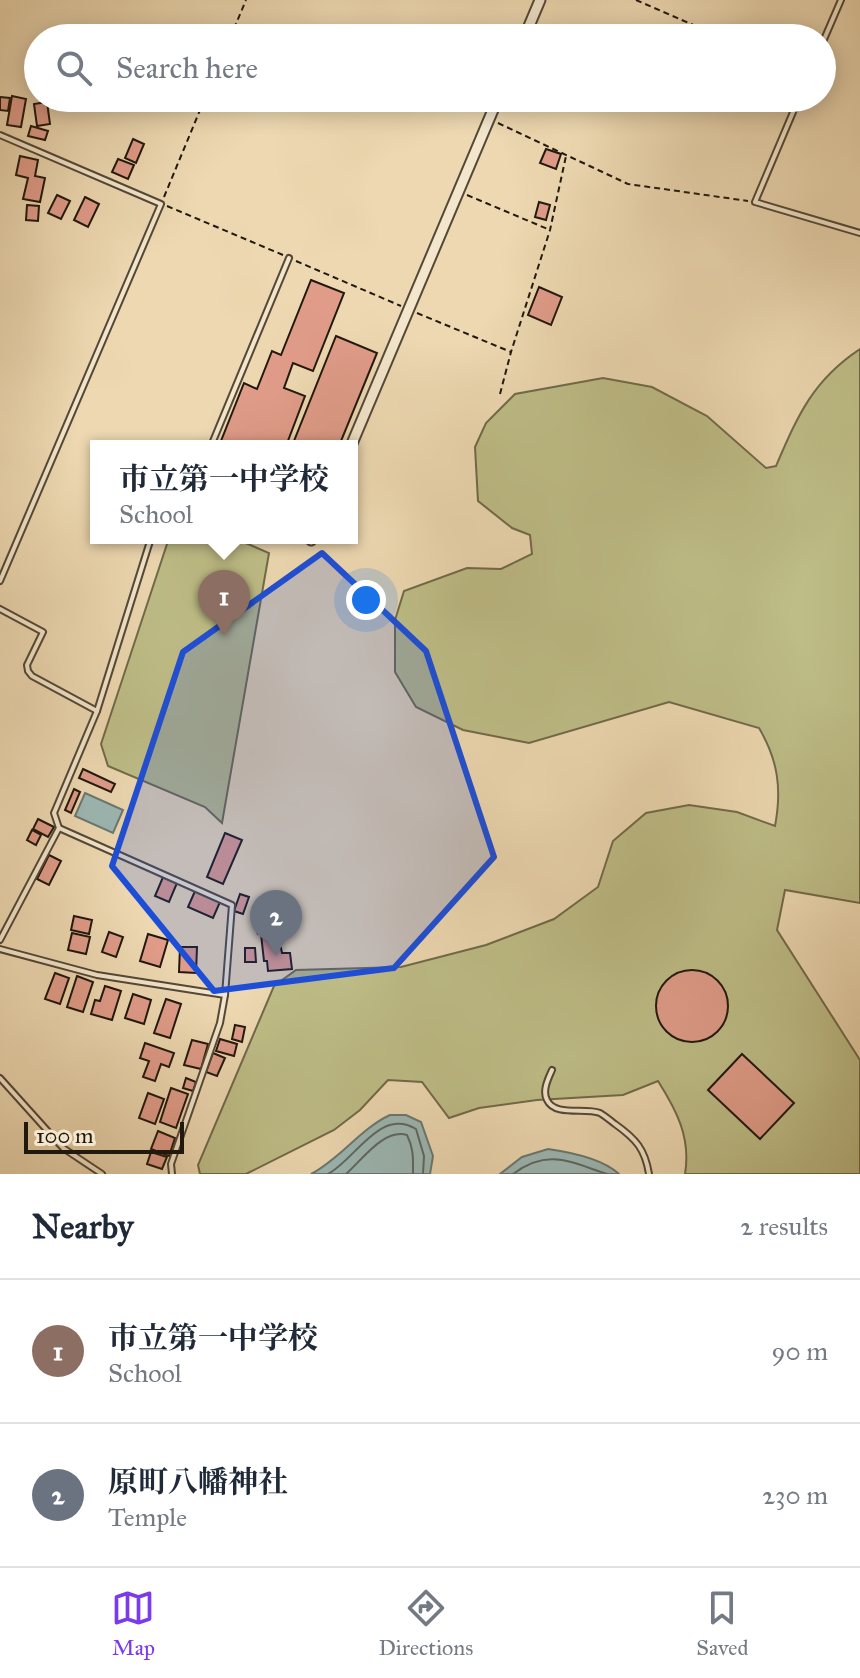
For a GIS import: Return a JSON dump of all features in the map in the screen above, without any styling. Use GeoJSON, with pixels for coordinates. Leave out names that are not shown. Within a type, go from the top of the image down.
{"type":"FeatureCollection","features":[{"type":"Feature","properties":{"kind":"street"},"geometry":{"type":"LineString","coordinates":[[530,24],[540,0]]}},
{"type":"Feature","properties":{"kind":"street"},"geometry":{"type":"LineString","coordinates":[[353,440],[492,112]]}},
{"type":"Feature","properties":{"kind":"lane"},"geometry":{"type":"LineString","coordinates":[[831,24],[841,0]]}},
{"type":"Feature","properties":{"kind":"lane"},"geometry":{"type":"LineString","coordinates":[[793,112],[755,202],[860,233]]}},
{"type":"Feature","properties":{"kind":"lane"},"geometry":{"type":"LineString","coordinates":[[0,135],[161,204],[0,581]]}},
{"type":"Feature","properties":{"kind":"lane"},"geometry":{"type":"LineString","coordinates":[[213,440],[289,258]]}},
{"type":"Feature","properties":{"kind":"lane"},"geometry":{"type":"LineString","coordinates":[[0,940],[59,828],[54,813],[97,711],[149,544]]}},
{"type":"Feature","properties":{"kind":"lane"},"geometry":{"type":"LineString","coordinates":[[0,609],[43,632],[27,665],[28,671],[97,711]]}},
{"type":"Feature","properties":{"kind":"lane"},"geometry":{"type":"LineString","coordinates":[[59,828],[232,905],[220,1023],[171,1164],[172,1174]]}},
{"type":"Feature","properties":{"kind":"lane"},"geometry":{"type":"LineString","coordinates":[[0,949],[97,975],[225,995]]}},
{"type":"Feature","properties":{"kind":"lane"},"geometry":{"type":"LineString","coordinates":[[552,1070],[545,1088],[546,1099],[551,1105],[561,1110],[599,1113],[621,1128],[637,1140],[646,1156],[649,1174]]}},
{"type":"Feature","properties":{"kind":"lane"},"geometry":{"type":"LineString","coordinates":[[0,1078],[63,1148],[102,1174]]}},
{"type":"Feature","properties":{"kind":"path"},"geometry":{"type":"LineString","coordinates":[[236,24],[246,0]]}},
{"type":"Feature","properties":{"kind":"path"},"geometry":{"type":"LineString","coordinates":[[636,0],[691,24]]}},
{"type":"Feature","properties":{"kind":"path"},"geometry":{"type":"LineString","coordinates":[[161,204],[199,112]]}},
{"type":"Feature","properties":{"kind":"path"},"geometry":{"type":"LineString","coordinates":[[489,119],[628,184],[755,202]]}},
{"type":"Feature","properties":{"kind":"path"},"geometry":{"type":"LineString","coordinates":[[500,394],[550,230],[566,155]]}},
{"type":"Feature","properties":{"kind":"path"},"geometry":{"type":"LineString","coordinates":[[459,191],[550,230]]}},
{"type":"Feature","properties":{"kind":"path"},"geometry":{"type":"LineString","coordinates":[[408,309],[511,352]]}},
{"type":"Feature","properties":{"kind":"highlighted area"},"geometry":{"type":"Polygon","coordinates":[[[322,553],[426,651],[494,857],[394,968],[214,991],[112,866],[183,652],[322,553]]]}},
{"type":"Feature","properties":{"kind":"shaded area"},"geometry":{"type":"Polygon","coordinates":[[[860,349],[860,903],[785,890],[777,930],[860,1060],[860,1174],[685,1174],[686,1148],[681,1125],[658,1081],[623,1095],[537,1100],[479,1108],[449,1118],[422,1082],[388,1080],[360,1110],[334,1130],[246,1174],[200,1174],[198,1165],[274,986],[296,970],[401,967],[486,945],[554,919],[598,887],[613,841],[646,813],[689,805],[737,812],[775,826],[777,775],[759,728],[669,702],[529,743],[463,730],[416,707],[395,672],[395,620],[404,591],[467,568],[501,569],[532,554],[530,535],[512,528],[478,501],[475,447],[486,423],[515,394],[603,378],[652,387],[707,416],[766,468],[776,466],[800,415],[819,386],[860,349]]]}},
{"type":"Feature","properties":{"kind":"shaded area"},"geometry":{"type":"Polygon","coordinates":[[[167,544],[248,544],[269,553],[222,823],[205,807],[108,766],[101,744],[167,544]]]}},
{"type":"Feature","properties":{"kind":"water"},"geometry":{"type":"Polygon","coordinates":[[[85,793],[123,810],[113,833],[75,816],[85,793]]]}},
{"type":"Feature","properties":{"kind":"water"},"geometry":{"type":"Polygon","coordinates":[[[390,1115],[406,1115],[421,1122],[433,1156],[430,1174],[311,1174],[369,1128],[390,1115]]]}},
{"type":"Feature","properties":{"kind":"water"},"geometry":{"type":"Polygon","coordinates":[[[548,1149],[595,1160],[619,1174],[500,1174],[522,1157],[548,1149]]]}},
{"type":"Feature","properties":{"kind":"building"},"geometry":{"type":"Polygon","coordinates":[[[12,96],[24,99],[21,127],[7,125],[12,96]]]}},
{"type":"Feature","properties":{"kind":"building"},"geometry":{"type":"Polygon","coordinates":[[[0,97],[10,98],[8,111],[0,110],[0,97]]]}},
{"type":"Feature","properties":{"kind":"building"},"geometry":{"type":"Polygon","coordinates":[[[35,112],[48,112],[50,124],[37,126],[35,112]]]}},
{"type":"Feature","properties":{"kind":"building"},"geometry":{"type":"Polygon","coordinates":[[[31,126],[48,131],[45,140],[28,136],[31,126]]]}},
{"type":"Feature","properties":{"kind":"building"},"geometry":{"type":"Polygon","coordinates":[[[133,139],[144,144],[136,163],[125,158],[133,139]]]}},
{"type":"Feature","properties":{"kind":"building"},"geometry":{"type":"Polygon","coordinates":[[[546,149],[561,154],[556,169],[540,163],[546,149]]]}},
{"type":"Feature","properties":{"kind":"building"},"geometry":{"type":"Polygon","coordinates":[[[20,156],[38,160],[35,176],[45,178],[40,202],[23,199],[28,178],[16,175],[20,156]]]}},
{"type":"Feature","properties":{"kind":"building"},"geometry":{"type":"Polygon","coordinates":[[[118,159],[134,165],[128,179],[112,172],[118,159]]]}},
{"type":"Feature","properties":{"kind":"building"},"geometry":{"type":"Polygon","coordinates":[[[57,195],[70,201],[61,219],[48,213],[57,195]]]}},
{"type":"Feature","properties":{"kind":"building"},"geometry":{"type":"Polygon","coordinates":[[[85,197],[99,204],[88,227],[74,220],[85,197]]]}},
{"type":"Feature","properties":{"kind":"building"},"geometry":{"type":"Polygon","coordinates":[[[539,202],[550,205],[546,220],[535,217],[539,202]]]}},
{"type":"Feature","properties":{"kind":"building"},"geometry":{"type":"Polygon","coordinates":[[[27,205],[39,206],[38,221],[26,220],[27,205]]]}},
{"type":"Feature","properties":{"kind":"building"},"geometry":{"type":"Polygon","coordinates":[[[311,280],[344,293],[313,371],[293,363],[284,388],[305,396],[288,440],[221,440],[244,383],[257,389],[272,351],[281,355],[311,280]]]}},
{"type":"Feature","properties":{"kind":"building"},"geometry":{"type":"Polygon","coordinates":[[[539,287],[562,297],[551,325],[528,315],[539,287]]]}},
{"type":"Feature","properties":{"kind":"building"},"geometry":{"type":"Polygon","coordinates":[[[336,336],[377,353],[341,440],[294,440],[336,336]]]}},
{"type":"Feature","properties":{"kind":"building"},"geometry":{"type":"Polygon","coordinates":[[[83,769],[115,784],[111,792],[79,778],[83,769]]]}},
{"type":"Feature","properties":{"kind":"building"},"geometry":{"type":"Polygon","coordinates":[[[74,789],[80,792],[71,813],[65,810],[74,789]]]}},
{"type":"Feature","properties":{"kind":"building"},"geometry":{"type":"Polygon","coordinates":[[[38,819],[54,827],[48,837],[33,829],[38,819]]]}},
{"type":"Feature","properties":{"kind":"building"},"geometry":{"type":"Polygon","coordinates":[[[32,830],[41,835],[36,845],[27,840],[32,830]]]}},
{"type":"Feature","properties":{"kind":"building"},"geometry":{"type":"Polygon","coordinates":[[[225,833],[242,840],[223,884],[207,877],[225,833]]]}},
{"type":"Feature","properties":{"kind":"building"},"geometry":{"type":"Polygon","coordinates":[[[49,855],[61,861],[49,885],[37,879],[49,855]]]}},
{"type":"Feature","properties":{"kind":"building"},"geometry":{"type":"Polygon","coordinates":[[[163,877],[177,883],[169,902],[155,896],[163,877]]]}},
{"type":"Feature","properties":{"kind":"building"},"geometry":{"type":"Polygon","coordinates":[[[195,891],[220,902],[213,918],[188,907],[195,891]]]}},
{"type":"Feature","properties":{"kind":"building"},"geometry":{"type":"Polygon","coordinates":[[[240,894],[249,897],[243,914],[234,911],[240,894]]]}},
{"type":"Feature","properties":{"kind":"building"},"geometry":{"type":"Polygon","coordinates":[[[264,913],[270,929],[258,934],[252,918],[264,913]]]}},
{"type":"Feature","properties":{"kind":"building"},"geometry":{"type":"Polygon","coordinates":[[[74,916],[92,920],[89,934],[71,930],[74,916]]]}},
{"type":"Feature","properties":{"kind":"building"},"geometry":{"type":"Polygon","coordinates":[[[109,932],[123,937],[116,957],[102,952],[109,932]]]}},
{"type":"Feature","properties":{"kind":"building"},"geometry":{"type":"Polygon","coordinates":[[[72,933],[90,937],[86,954],[68,950],[72,933]]]}},
{"type":"Feature","properties":{"kind":"building"},"geometry":{"type":"Polygon","coordinates":[[[276,933],[278,948],[282,953],[290,953],[292,969],[268,971],[261,934],[276,933]]]}},
{"type":"Feature","properties":{"kind":"building"},"geometry":{"type":"Polygon","coordinates":[[[148,934],[168,940],[160,967],[140,961],[148,934]]]}},
{"type":"Feature","properties":{"kind":"building"},"geometry":{"type":"Polygon","coordinates":[[[180,947],[197,947],[196,973],[179,972],[180,947]]]}},
{"type":"Feature","properties":{"kind":"building"},"geometry":{"type":"Polygon","coordinates":[[[245,948],[255,948],[256,962],[245,962],[245,948]]]}},
{"type":"Feature","properties":{"kind":"building"},"geometry":{"type":"Polygon","coordinates":[[[692,970],[712,976],[722,986],[728,1006],[722,1026],[712,1036],[692,1042],[672,1036],[662,1026],[656,1006],[662,986],[672,976],[692,970]]]}},
{"type":"Feature","properties":{"kind":"building"},"geometry":{"type":"Polygon","coordinates":[[[55,973],[69,978],[60,1004],[45,999],[55,973]]]}},
{"type":"Feature","properties":{"kind":"building"},"geometry":{"type":"Polygon","coordinates":[[[77,976],[93,982],[83,1012],[67,1007],[77,976]]]}},
{"type":"Feature","properties":{"kind":"building"},"geometry":{"type":"Polygon","coordinates":[[[105,986],[121,991],[112,1020],[91,1014],[95,1000],[100,1001],[105,986]]]}},
{"type":"Feature","properties":{"kind":"building"},"geometry":{"type":"Polygon","coordinates":[[[133,994],[151,1000],[144,1024],[125,1018],[133,994]]]}},
{"type":"Feature","properties":{"kind":"building"},"geometry":{"type":"Polygon","coordinates":[[[166,999],[181,1004],[170,1038],[154,1033],[166,999]]]}},
{"type":"Feature","properties":{"kind":"building"},"geometry":{"type":"Polygon","coordinates":[[[235,1025],[245,1027],[242,1042],[232,1039],[235,1025]]]}},
{"type":"Feature","properties":{"kind":"building"},"geometry":{"type":"Polygon","coordinates":[[[220,1039],[237,1044],[234,1056],[216,1051],[220,1039]]]}},
{"type":"Feature","properties":{"kind":"building"},"geometry":{"type":"Polygon","coordinates":[[[192,1040],[208,1044],[201,1069],[184,1065],[192,1040]]]}},
{"type":"Feature","properties":{"kind":"building"},"geometry":{"type":"Polygon","coordinates":[[[145,1043],[174,1053],[169,1067],[161,1064],[155,1081],[143,1077],[149,1061],[140,1058],[145,1043]]]}},
{"type":"Feature","properties":{"kind":"building"},"geometry":{"type":"Polygon","coordinates":[[[213,1053],[225,1058],[217,1076],[206,1072],[213,1053]]]}},
{"type":"Feature","properties":{"kind":"building"},"geometry":{"type":"Polygon","coordinates":[[[742,1054],[794,1103],[760,1139],[708,1090],[742,1054]]]}},
{"type":"Feature","properties":{"kind":"building"},"geometry":{"type":"Polygon","coordinates":[[[186,1078],[196,1082],[193,1091],[183,1088],[186,1078]]]}},
{"type":"Feature","properties":{"kind":"building"},"geometry":{"type":"Polygon","coordinates":[[[171,1088],[188,1094],[176,1128],[160,1122],[171,1088]]]}},
{"type":"Feature","properties":{"kind":"building"},"geometry":{"type":"Polygon","coordinates":[[[148,1093],[164,1099],[155,1124],[139,1118],[148,1093]]]}},
{"type":"Feature","properties":{"kind":"building"},"geometry":{"type":"Polygon","coordinates":[[[158,1131],[175,1138],[169,1156],[151,1149],[158,1131]]]}},
{"type":"Feature","properties":{"kind":"building"},"geometry":{"type":"Polygon","coordinates":[[[151,1152],[167,1157],[162,1169],[147,1164],[151,1152]]]}},
{"type":"Feature","properties":{"kind":"place","name":"市立第一中学校"},"geometry":{"type":"Point","coordinates":[224,636]}},
{"type":"Feature","properties":{"kind":"place","name":"原町八幡神社"},"geometry":{"type":"Point","coordinates":[276,956]}}]}
